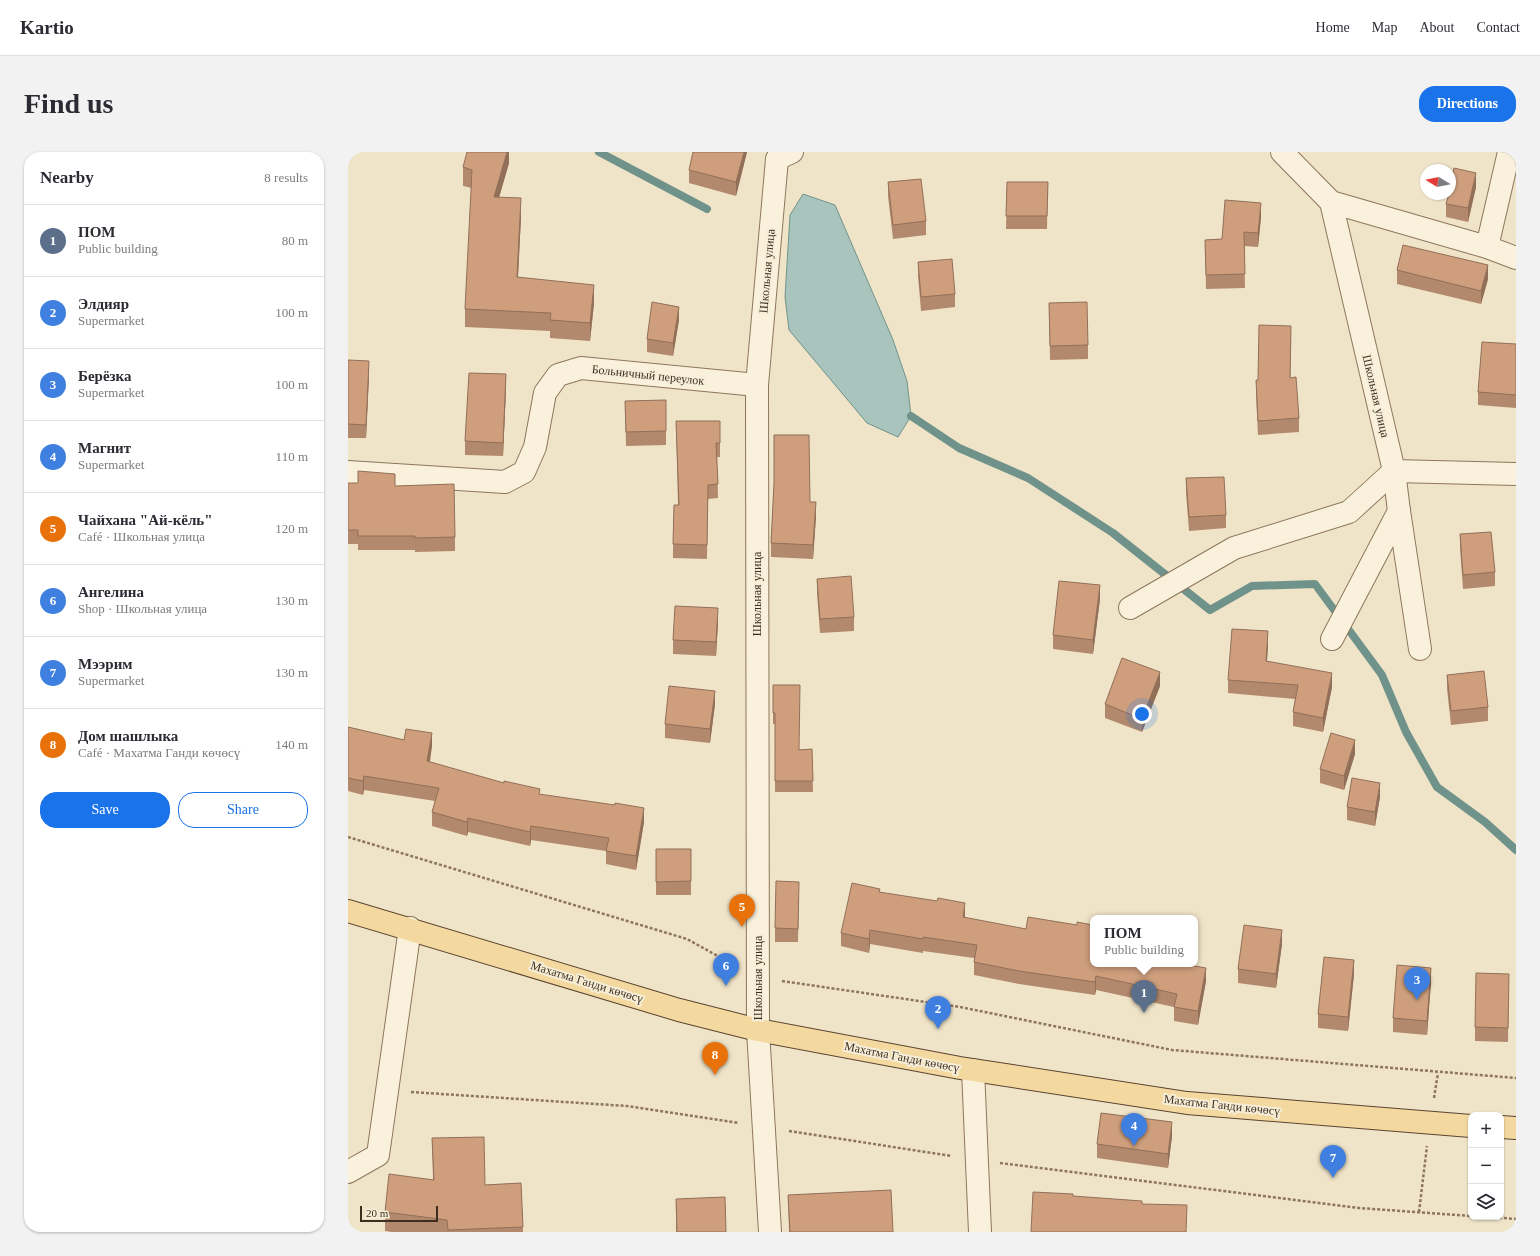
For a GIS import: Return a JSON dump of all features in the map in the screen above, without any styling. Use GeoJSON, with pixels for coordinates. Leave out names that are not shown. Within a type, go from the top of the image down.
{"type":"FeatureCollection","features":[{"type":"Feature","properties":{"kind":"main road","name":"Махатма Ганди көчөсү"},"geometry":{"type":"LineString","coordinates":[[348,911],[410,928],[679,1010],[758,1030],[973,1070],[1187,1103],[1468,1126]]}},
{"type":"Feature","properties":{"kind":"main road"},"geometry":{"type":"LineString","coordinates":[[1504,1128],[1516,1128]]}},
{"type":"Feature","properties":{"kind":"street"},"geometry":{"type":"LineString","coordinates":[[1282,152],[1331,202],[1488,247],[1516,258]]}},
{"type":"Feature","properties":{"kind":"street"},"geometry":{"type":"LineString","coordinates":[[1488,247],[1509,152]]}},
{"type":"Feature","properties":{"kind":"street","name":"Школьная улица"},"geometry":{"type":"LineString","coordinates":[[770,1232],[758,1030],[757,385],[784,156]]}},
{"type":"Feature","properties":{"kind":"street","name":"Школьная улица"},"geometry":{"type":"LineString","coordinates":[[1331,202],[1394,471],[1398,512],[1420,649]]}},
{"type":"Feature","properties":{"kind":"street","name":"Больничный переулок"},"geometry":{"type":"LineString","coordinates":[[348,472],[505,482],[524,472],[535,446],[545,393],[558,375],[581,368],[757,385]]}},
{"type":"Feature","properties":{"kind":"street"},"geometry":{"type":"LineString","coordinates":[[1130,608],[1234,548],[1349,512],[1394,471],[1516,474]]}},
{"type":"Feature","properties":{"kind":"street"},"geometry":{"type":"LineString","coordinates":[[1332,639],[1398,512]]}},
{"type":"Feature","properties":{"kind":"street"},"geometry":{"type":"LineString","coordinates":[[348,1172],[378,1156],[410,928]]}},
{"type":"Feature","properties":{"kind":"street"},"geometry":{"type":"LineString","coordinates":[[973,1070],[980,1232]]}},
{"type":"Feature","properties":{"kind":"path"},"geometry":{"type":"LineString","coordinates":[[348,836],[687,939],[758,978],[960,1007],[1172,1050],[1516,1078]]}},
{"type":"Feature","properties":{"kind":"path"},"geometry":{"type":"LineString","coordinates":[[387,1090],[627,1106],[977,1160],[1359,1208],[1468,1216]]}},
{"type":"Feature","properties":{"kind":"path"},"geometry":{"type":"LineString","coordinates":[[1504,1218],[1516,1219]]}},
{"type":"Feature","properties":{"kind":"water"},"geometry":{"type":"Polygon","coordinates":[[[803,194],[835,205],[893,340],[907,381],[911,416],[898,437],[867,423],[789,330],[785,297],[790,215],[803,194]]]}},
{"type":"Feature","properties":{"kind":"building"},"geometry":{"type":"Polygon","coordinates":[[[467,152],[507,152],[494,197],[521,198],[517,277],[594,285],[590,323],[550,320],[551,313],[465,309],[472,170],[463,167],[467,152]]]}},
{"type":"Feature","properties":{"kind":"building"},"geometry":{"type":"Polygon","coordinates":[[[693,152],[744,152],[736,182],[689,170],[693,152]]]}},
{"type":"Feature","properties":{"kind":"building"},"geometry":{"type":"Polygon","coordinates":[[[1456,168],[1476,173],[1468,208],[1446,204],[1447,200],[1456,200],[1456,168]]]}},
{"type":"Feature","properties":{"kind":"building"},"geometry":{"type":"Polygon","coordinates":[[[921,179],[926,221],[893,225],[888,182],[921,179]]]}},
{"type":"Feature","properties":{"kind":"building"},"geometry":{"type":"Polygon","coordinates":[[[1007,182],[1048,182],[1047,216],[1006,216],[1007,182]]]}},
{"type":"Feature","properties":{"kind":"building"},"geometry":{"type":"Polygon","coordinates":[[[1225,200],[1261,203],[1258,233],[1244,232],[1245,274],[1206,275],[1205,240],[1222,239],[1225,200]]]}},
{"type":"Feature","properties":{"kind":"building"},"geometry":{"type":"Polygon","coordinates":[[[1403,245],[1488,265],[1481,291],[1397,270],[1403,245]]]}},
{"type":"Feature","properties":{"kind":"building"},"geometry":{"type":"Polygon","coordinates":[[[952,259],[955,294],[921,297],[918,262],[952,259]]]}},
{"type":"Feature","properties":{"kind":"building"},"geometry":{"type":"Polygon","coordinates":[[[652,302],[679,307],[673,343],[647,339],[652,302]]]}},
{"type":"Feature","properties":{"kind":"building"},"geometry":{"type":"Polygon","coordinates":[[[1087,302],[1088,345],[1050,346],[1049,303],[1087,302]]]}},
{"type":"Feature","properties":{"kind":"building"},"geometry":{"type":"Polygon","coordinates":[[[1259,325],[1291,326],[1290,378],[1296,377],[1299,418],[1258,421],[1256,380],[1258,380],[1259,325]]]}},
{"type":"Feature","properties":{"kind":"building"},"geometry":{"type":"Polygon","coordinates":[[[1482,342],[1516,344],[1516,395],[1478,392],[1482,342]]]}},
{"type":"Feature","properties":{"kind":"building"},"geometry":{"type":"Polygon","coordinates":[[[348,360],[369,361],[366,425],[348,424],[348,360]]]}},
{"type":"Feature","properties":{"kind":"building"},"geometry":{"type":"Polygon","coordinates":[[[469,373],[506,374],[503,443],[465,441],[469,373]]]}},
{"type":"Feature","properties":{"kind":"building"},"geometry":{"type":"Polygon","coordinates":[[[666,400],[666,431],[626,432],[625,401],[666,400]]]}},
{"type":"Feature","properties":{"kind":"building"},"geometry":{"type":"Polygon","coordinates":[[[676,421],[720,421],[720,443],[716,443],[718,484],[708,485],[707,545],[673,544],[674,505],[679,505],[676,421]]]}},
{"type":"Feature","properties":{"kind":"building"},"geometry":{"type":"Polygon","coordinates":[[[774,435],[809,435],[810,502],[816,502],[813,545],[771,543],[774,483],[774,435]]]}},
{"type":"Feature","properties":{"kind":"building"},"geometry":{"type":"Polygon","coordinates":[[[358,471],[395,474],[395,486],[454,484],[455,537],[415,538],[415,536],[358,536],[358,530],[348,530],[348,483],[358,483],[358,471]]]}},
{"type":"Feature","properties":{"kind":"building"},"geometry":{"type":"Polygon","coordinates":[[[1224,477],[1226,515],[1189,517],[1186,478],[1224,477]]]}},
{"type":"Feature","properties":{"kind":"building"},"geometry":{"type":"Polygon","coordinates":[[[1491,532],[1495,572],[1463,575],[1460,534],[1491,532]]]}},
{"type":"Feature","properties":{"kind":"building"},"geometry":{"type":"Polygon","coordinates":[[[851,576],[854,617],[820,619],[817,579],[851,576]]]}},
{"type":"Feature","properties":{"kind":"building"},"geometry":{"type":"Polygon","coordinates":[[[1059,581],[1100,585],[1093,640],[1053,635],[1059,581]]]}},
{"type":"Feature","properties":{"kind":"building"},"geometry":{"type":"Polygon","coordinates":[[[675,606],[718,608],[716,642],[673,640],[675,606]]]}},
{"type":"Feature","properties":{"kind":"building"},"geometry":{"type":"Polygon","coordinates":[[[1232,629],[1268,631],[1266,661],[1332,673],[1323,718],[1293,712],[1298,685],[1228,680],[1232,629]]]}},
{"type":"Feature","properties":{"kind":"building"},"geometry":{"type":"Polygon","coordinates":[[[1122,658],[1160,672],[1142,719],[1105,704],[1122,658]]]}},
{"type":"Feature","properties":{"kind":"building"},"geometry":{"type":"Polygon","coordinates":[[[1484,671],[1488,707],[1451,711],[1447,675],[1484,671]]]}},
{"type":"Feature","properties":{"kind":"building"},"geometry":{"type":"Polygon","coordinates":[[[773,685],[800,685],[799,750],[812,749],[813,781],[775,781],[775,713],[773,713],[773,685]]]}},
{"type":"Feature","properties":{"kind":"building"},"geometry":{"type":"Polygon","coordinates":[[[669,686],[715,691],[710,729],[665,724],[669,686]]]}},
{"type":"Feature","properties":{"kind":"building"},"geometry":{"type":"Polygon","coordinates":[[[348,727],[404,740],[406,729],[432,733],[427,761],[504,783],[504,781],[540,789],[539,794],[644,808],[636,856],[606,851],[609,838],[531,826],[530,832],[468,818],[467,822],[432,812],[439,788],[364,776],[363,781],[348,778],[348,727]]]}},
{"type":"Feature","properties":{"kind":"building"},"geometry":{"type":"Polygon","coordinates":[[[1331,733],[1355,740],[1344,776],[1320,769],[1331,733]]]}},
{"type":"Feature","properties":{"kind":"building"},"geometry":{"type":"Polygon","coordinates":[[[1352,778],[1380,783],[1375,812],[1347,807],[1352,778]]]}},
{"type":"Feature","properties":{"kind":"building"},"geometry":{"type":"Polygon","coordinates":[[[656,849],[691,849],[691,881],[656,882],[656,849]]]}},
{"type":"Feature","properties":{"kind":"building"},"geometry":{"type":"Polygon","coordinates":[[[776,881],[799,882],[798,929],[775,928],[776,881]]]}},
{"type":"Feature","properties":{"kind":"building"},"geometry":{"type":"Polygon","coordinates":[[[852,883],[880,889],[879,892],[937,901],[938,898],[965,903],[963,917],[1026,929],[1028,917],[1077,925],[1077,922],[1090,924],[1090,967],[1198,967],[1206,968],[1198,1011],[1174,1007],[1177,994],[1096,976],[1095,982],[1019,971],[974,962],[977,945],[923,937],[923,939],[870,930],[869,939],[841,933],[852,883]]]}},
{"type":"Feature","properties":{"kind":"building"},"geometry":{"type":"Polygon","coordinates":[[[1244,925],[1282,930],[1276,974],[1238,969],[1244,925]]]}},
{"type":"Feature","properties":{"kind":"building"},"geometry":{"type":"Polygon","coordinates":[[[1324,957],[1354,960],[1348,1017],[1318,1014],[1324,957]]]}},
{"type":"Feature","properties":{"kind":"building"},"geometry":{"type":"Polygon","coordinates":[[[1397,965],[1431,968],[1427,1021],[1393,1018],[1397,965]]]}},
{"type":"Feature","properties":{"kind":"building"},"geometry":{"type":"Polygon","coordinates":[[[1476,973],[1509,974],[1508,1028],[1475,1027],[1476,973]]]}},
{"type":"Feature","properties":{"kind":"building"},"geometry":{"type":"Polygon","coordinates":[[[1101,1113],[1172,1122],[1168,1154],[1097,1144],[1101,1113]]]}},
{"type":"Feature","properties":{"kind":"building"},"geometry":{"type":"Polygon","coordinates":[[[484,1137],[485,1185],[521,1183],[523,1227],[448,1230],[447,1220],[385,1212],[389,1174],[434,1180],[432,1138],[484,1137]]]}},
{"type":"Feature","properties":{"kind":"building"},"geometry":{"type":"Polygon","coordinates":[[[891,1190],[893,1232],[790,1232],[788,1195],[891,1190]]]}},
{"type":"Feature","properties":{"kind":"building"},"geometry":{"type":"Polygon","coordinates":[[[1033,1192],[1073,1194],[1073,1196],[1142,1201],[1142,1204],[1187,1205],[1186,1232],[1031,1232],[1033,1192]]]}},
{"type":"Feature","properties":{"kind":"building"},"geometry":{"type":"Polygon","coordinates":[[[725,1197],[726,1232],[677,1232],[676,1199],[725,1197]]]}},
{"type":"Feature","properties":{"kind":"waterway"},"geometry":{"type":"LineString","coordinates":[[599,152],[707,209]]}},
{"type":"Feature","properties":{"kind":"waterway"},"geometry":{"type":"LineString","coordinates":[[911,416],[959,448],[1028,478],[1113,533],[1210,610],[1252,586],[1315,584],[1382,675],[1406,732],[1437,787],[1485,822],[1516,850]]}},
{"type":"Feature","properties":{"kind":"place","name":"Чайхана \"Ай-кёль\""},"geometry":{"type":"Point","coordinates":[742,927]}},
{"type":"Feature","properties":{"kind":"place","name":"Ангелина"},"geometry":{"type":"Point","coordinates":[726,986]}},
{"type":"Feature","properties":{"kind":"place","name":"Берёзка"},"geometry":{"type":"Point","coordinates":[1417,1000]}},
{"type":"Feature","properties":{"kind":"place","name":"ПОМ"},"geometry":{"type":"Point","coordinates":[1144,1013]}},
{"type":"Feature","properties":{"kind":"place","name":"Элдияр"},"geometry":{"type":"Point","coordinates":[938,1029]}},
{"type":"Feature","properties":{"kind":"place","name":"Дом шашлыка"},"geometry":{"type":"Point","coordinates":[715,1075]}},
{"type":"Feature","properties":{"kind":"place","name":"Магнит"},"geometry":{"type":"Point","coordinates":[1134,1146]}},
{"type":"Feature","properties":{"kind":"place","name":"Мээрим"},"geometry":{"type":"Point","coordinates":[1333,1178]}}]}
